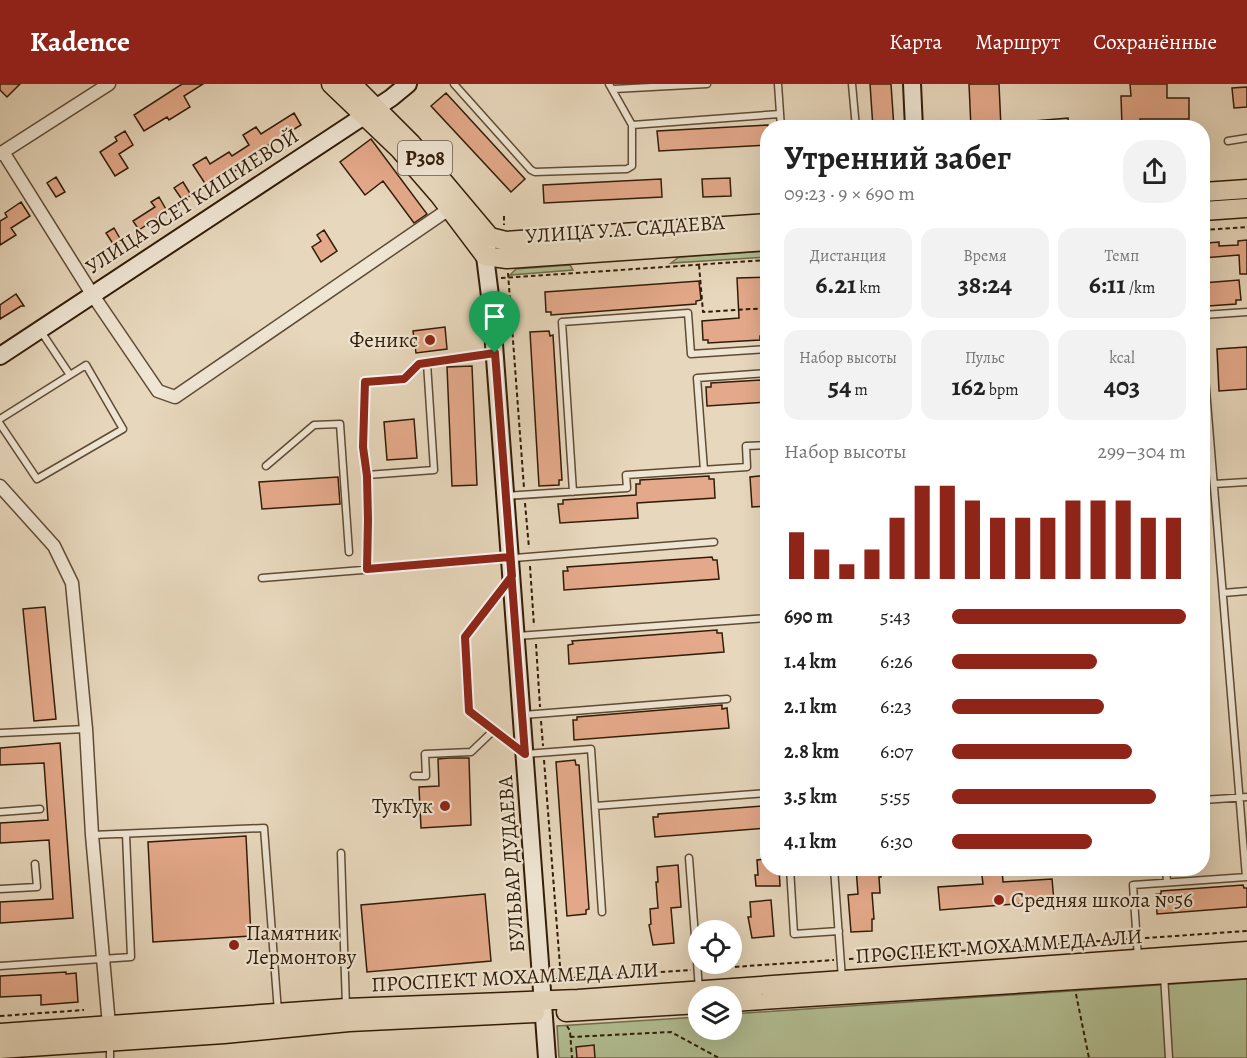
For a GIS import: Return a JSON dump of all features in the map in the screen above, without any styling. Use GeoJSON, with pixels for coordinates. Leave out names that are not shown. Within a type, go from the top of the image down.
{"type":"FeatureCollection","features":[{"type":"Feature","properties":{"kind":"main road","name":"P308"},"geometry":{"type":"LineString","coordinates":[[331,84],[370,111],[425,158],[490,237]]}},
{"type":"Feature","properties":{"kind":"main road","name":"P308"},"geometry":{"type":"LineString","coordinates":[[352,84],[400,150],[449,208],[485,256]]}},
{"type":"Feature","properties":{"kind":"main road","name":"УЛИЦА ЭСЕТ КИШИЕВОЙ"},"geometry":{"type":"LineString","coordinates":[[0,356],[391,98],[408,84]]}},
{"type":"Feature","properties":{"kind":"main road"},"geometry":{"type":"LineString","coordinates":[[912,84],[914,120]]}},
{"type":"Feature","properties":{"kind":"main road"},"geometry":{"type":"LineString","coordinates":[[1210,192],[1247,189]]}},
{"type":"Feature","properties":{"kind":"main road"},"geometry":{"type":"LineString","coordinates":[[1210,211],[1247,208]]}},
{"type":"Feature","properties":{"kind":"main road","name":"УЛИЦА У.А. САДАЕВА"},"geometry":{"type":"LineString","coordinates":[[490,237],[506,241],[760,224]]}},
{"type":"Feature","properties":{"kind":"main road","name":"БУЛЬВАР ДУДАЕВА"},"geometry":{"type":"LineString","coordinates":[[490,237],[485,256],[495,353],[547,1058]]}},
{"type":"Feature","properties":{"kind":"main road","name":"УЛИЦА У.А. САДАЕВА"},"geometry":{"type":"LineString","coordinates":[[485,256],[507,259],[760,242]]}},
{"type":"Feature","properties":{"kind":"main road","name":"ПРОСПЕКТ МОХАММЕДА АЛИ"},"geometry":{"type":"LineString","coordinates":[[742,992],[842,980],[1247,951]]}},
{"type":"Feature","properties":{"kind":"main road","name":"ПРОСПЕКТ МОХАММЕДА АЛИ"},"geometry":{"type":"LineString","coordinates":[[742,1001],[1247,969]]}},
{"type":"Feature","properties":{"kind":"main road","name":"ПРОСПЕКТ МОХАММЕДА АЛИ"},"geometry":{"type":"LineString","coordinates":[[0,1049],[544,1006],[688,998]]}},
{"type":"Feature","properties":{"kind":"main road","name":"ПРОСПЕКТ МОХАММЕДА АЛИ"},"geometry":{"type":"LineString","coordinates":[[0,1033],[109,1042],[278,1013],[346,1008],[544,1006]]}},
{"type":"Feature","properties":{"kind":"street"},"geometry":{"type":"LineString","coordinates":[[109,84],[1,153],[158,391],[175,397],[449,208]]}},
{"type":"Feature","properties":{"kind":"street"},"geometry":{"type":"LineString","coordinates":[[0,486],[54,546],[72,583],[86,729],[109,1042]]}},
{"type":"Feature","properties":{"kind":"lane"},"geometry":{"type":"LineString","coordinates":[[454,84],[534,171],[630,168],[632,164],[632,125],[611,86],[707,84]]}},
{"type":"Feature","properties":{"kind":"lane"},"geometry":{"type":"LineString","coordinates":[[778,84],[780,120]]}},
{"type":"Feature","properties":{"kind":"lane"},"geometry":{"type":"LineString","coordinates":[[852,84],[855,120]]}},
{"type":"Feature","properties":{"kind":"lane"},"geometry":{"type":"LineString","coordinates":[[632,125],[780,114]]}},
{"type":"Feature","properties":{"kind":"lane"},"geometry":{"type":"LineString","coordinates":[[1228,141],[1247,138]]}},
{"type":"Feature","properties":{"kind":"lane"},"geometry":{"type":"LineString","coordinates":[[1210,315],[1247,312]]}},
{"type":"Feature","properties":{"kind":"lane"},"geometry":{"type":"LineString","coordinates":[[573,492],[562,322],[688,314],[691,354],[760,350]]}},
{"type":"Feature","properties":{"kind":"lane"},"geometry":{"type":"LineString","coordinates":[[40,329],[70,375]]}},
{"type":"Feature","properties":{"kind":"lane"},"geometry":{"type":"LineString","coordinates":[[367,569],[367,476],[363,447],[365,382],[404,379],[419,364],[495,353]]}},
{"type":"Feature","properties":{"kind":"lane"},"geometry":{"type":"LineString","coordinates":[[367,476],[434,470],[427,363]]}},
{"type":"Feature","properties":{"kind":"lane"},"geometry":{"type":"LineString","coordinates":[[0,419],[86,365],[123,429],[37,479],[0,424]]}},
{"type":"Feature","properties":{"kind":"lane"},"geometry":{"type":"LineString","coordinates":[[704,470],[697,378],[760,374]]}},
{"type":"Feature","properties":{"kind":"lane"},"geometry":{"type":"LineString","coordinates":[[266,466],[314,425],[340,424],[349,552]]}},
{"type":"Feature","properties":{"kind":"lane"},"geometry":{"type":"LineString","coordinates":[[1138,958],[1133,885],[1246,877],[1243,797],[1210,436]]}},
{"type":"Feature","properties":{"kind":"lane"},"geometry":{"type":"LineString","coordinates":[[506,496],[627,488],[626,475],[747,467],[746,446],[760,445]]}},
{"type":"Feature","properties":{"kind":"lane"},"geometry":{"type":"LineString","coordinates":[[1214,484],[1247,482]]}},
{"type":"Feature","properties":{"kind":"lane"},"geometry":{"type":"LineString","coordinates":[[262,578],[714,542]]}},
{"type":"Feature","properties":{"kind":"lane"},"geometry":{"type":"LineString","coordinates":[[512,576],[465,637],[469,711],[525,754],[591,749],[602,912]]}},
{"type":"Feature","properties":{"kind":"lane"},"geometry":{"type":"LineString","coordinates":[[1223,593],[1247,591]]}},
{"type":"Feature","properties":{"kind":"lane"},"geometry":{"type":"LineString","coordinates":[[516,636],[760,619]]}},
{"type":"Feature","properties":{"kind":"lane"},"geometry":{"type":"LineString","coordinates":[[522,715],[727,699]]}},
{"type":"Feature","properties":{"kind":"lane"},"geometry":{"type":"LineString","coordinates":[[0,734],[86,729]]}},
{"type":"Feature","properties":{"kind":"lane"},"geometry":{"type":"LineString","coordinates":[[414,776],[426,776],[425,754],[471,752],[494,730]]}},
{"type":"Feature","properties":{"kind":"lane"},"geometry":{"type":"LineString","coordinates":[[595,806],[760,794]]}},
{"type":"Feature","properties":{"kind":"lane"},"geometry":{"type":"LineString","coordinates":[[1210,799],[1243,797]]}},
{"type":"Feature","properties":{"kind":"lane"},"geometry":{"type":"LineString","coordinates":[[0,812],[40,809]]}},
{"type":"Feature","properties":{"kind":"lane"},"geometry":{"type":"LineString","coordinates":[[92,835],[264,828],[278,1013]]}},
{"type":"Feature","properties":{"kind":"lane"},"geometry":{"type":"LineString","coordinates":[[0,966],[131,957],[126,834]]}},
{"type":"Feature","properties":{"kind":"lane"},"geometry":{"type":"LineString","coordinates":[[341,852],[346,1008]]}},
{"type":"Feature","properties":{"kind":"lane"},"geometry":{"type":"LineString","coordinates":[[689,858],[693,920]]}},
{"type":"Feature","properties":{"kind":"lane"},"geometry":{"type":"LineString","coordinates":[[0,889],[37,887],[34,864]]}},
{"type":"Feature","properties":{"kind":"lane"},"geometry":{"type":"LineString","coordinates":[[790,876],[794,934],[838,931]]}},
{"type":"Feature","properties":{"kind":"lane"},"geometry":{"type":"LineString","coordinates":[[835,876],[842,980]]}},
{"type":"Feature","properties":{"kind":"lane"},"geometry":{"type":"LineString","coordinates":[[1167,876],[1167,882]]}},
{"type":"Feature","properties":{"kind":"lane"},"geometry":{"type":"LineString","coordinates":[[1164,975],[1169,1058]]}},
{"type":"Feature","properties":{"kind":"path"},"geometry":{"type":"LineString","coordinates":[[1210,230],[1247,227]]}},
{"type":"Feature","properties":{"kind":"path"},"geometry":{"type":"LineString","coordinates":[[489,279],[760,261]]}},
{"type":"Feature","properties":{"kind":"path"},"geometry":{"type":"LineString","coordinates":[[699,265],[703,312],[760,308]]}},
{"type":"Feature","properties":{"kind":"path"},"geometry":{"type":"LineString","coordinates":[[742,966],[1247,931]]}},
{"type":"Feature","properties":{"kind":"path"},"geometry":{"type":"LineString","coordinates":[[542,980],[688,970]]}},
{"type":"Feature","properties":{"kind":"path"},"geometry":{"type":"LineString","coordinates":[[1075,981],[1089,1058]]}},
{"type":"Feature","properties":{"kind":"path"},"geometry":{"type":"LineString","coordinates":[[0,1016],[84,1010]]}},
{"type":"Feature","properties":{"kind":"path"},"geometry":{"type":"LineString","coordinates":[[570,1036],[671,1032],[719,1058]]}},
{"type":"Feature","properties":{"kind":"green space"},"geometry":{"type":"Polygon","coordinates":[[[760,252],[760,257],[671,263],[679,257],[760,252]]]}},
{"type":"Feature","properties":{"kind":"green space"},"geometry":{"type":"Polygon","coordinates":[[[570,265],[573,270],[510,275],[516,269],[570,265]]]}},
{"type":"Feature","properties":{"kind":"green space"},"geometry":{"type":"Polygon","coordinates":[[[1247,979],[1247,1058],[559,1058],[557,1026],[688,1018],[688,1040],[742,1040],[742,1013],[1247,979]]]}},
{"type":"Feature","properties":{"kind":"building"},"geometry":{"type":"Polygon","coordinates":[[[0,84],[20,84],[7,97],[0,90],[0,84]]]}},
{"type":"Feature","properties":{"kind":"building"},"geometry":{"type":"Polygon","coordinates":[[[182,84],[203,84],[184,96],[190,107],[169,120],[167,117],[144,131],[134,115],[182,84]]]}},
{"type":"Feature","properties":{"kind":"building"},"geometry":{"type":"Polygon","coordinates":[[[870,84],[891,84],[893,120],[872,120],[870,84]]]}},
{"type":"Feature","properties":{"kind":"building"},"geometry":{"type":"Polygon","coordinates":[[[969,84],[999,84],[1001,120],[971,120],[969,84]]]}},
{"type":"Feature","properties":{"kind":"building"},"geometry":{"type":"Polygon","coordinates":[[[1130,84],[1167,84],[1167,98],[1189,98],[1189,119],[1122,120],[1121,96],[1131,96],[1130,84]]]}},
{"type":"Feature","properties":{"kind":"building"},"geometry":{"type":"Polygon","coordinates":[[[1247,87],[1247,107],[1234,108],[1232,88],[1247,87]]]}},
{"type":"Feature","properties":{"kind":"building"},"geometry":{"type":"Polygon","coordinates":[[[446,93],[525,179],[511,192],[431,106],[446,93]]]}},
{"type":"Feature","properties":{"kind":"building"},"geometry":{"type":"Polygon","coordinates":[[[294,113],[301,125],[237,165],[239,168],[231,174],[229,170],[206,185],[193,165],[206,157],[210,164],[229,152],[232,156],[249,145],[243,135],[256,127],[261,134],[294,113]]]}},
{"type":"Feature","properties":{"kind":"building"},"geometry":{"type":"Polygon","coordinates":[[[1068,118],[1068,120],[1045,120],[1068,118]]]}},
{"type":"Feature","properties":{"kind":"building"},"geometry":{"type":"Polygon","coordinates":[[[760,125],[760,145],[659,151],[657,131],[760,125]]]}},
{"type":"Feature","properties":{"kind":"building"},"geometry":{"type":"Polygon","coordinates":[[[125,131],[133,145],[119,154],[128,168],[115,176],[100,152],[117,141],[115,137],[125,131]]]}},
{"type":"Feature","properties":{"kind":"building"},"geometry":{"type":"Polygon","coordinates":[[[371,139],[427,214],[414,223],[383,181],[365,195],[340,162],[371,139]]]}},
{"type":"Feature","properties":{"kind":"building"},"geometry":{"type":"Polygon","coordinates":[[[56,177],[65,192],[56,197],[47,183],[56,177]]]}},
{"type":"Feature","properties":{"kind":"building"},"geometry":{"type":"Polygon","coordinates":[[[730,178],[731,196],[703,197],[702,179],[730,178]]]}},
{"type":"Feature","properties":{"kind":"building"},"geometry":{"type":"Polygon","coordinates":[[[661,179],[662,197],[544,203],[543,185],[661,179]]]}},
{"type":"Feature","properties":{"kind":"building"},"geometry":{"type":"Polygon","coordinates":[[[183,182],[191,195],[183,201],[174,188],[183,182]]]}},
{"type":"Feature","properties":{"kind":"building"},"geometry":{"type":"Polygon","coordinates":[[[159,197],[167,211],[139,230],[133,221],[155,207],[151,202],[159,197]]]}},
{"type":"Feature","properties":{"kind":"building"},"geometry":{"type":"Polygon","coordinates":[[[21,202],[30,216],[11,228],[16,235],[0,245],[0,221],[7,217],[5,213],[21,202]]]}},
{"type":"Feature","properties":{"kind":"building"},"geometry":{"type":"Polygon","coordinates":[[[114,228],[122,242],[115,247],[106,233],[114,228]]]}},
{"type":"Feature","properties":{"kind":"building"},"geometry":{"type":"Polygon","coordinates":[[[324,230],[337,251],[321,262],[312,247],[321,241],[317,235],[324,230]]]}},
{"type":"Feature","properties":{"kind":"building"},"geometry":{"type":"Polygon","coordinates":[[[1247,240],[1247,274],[1240,274],[1239,255],[1210,257],[1210,243],[1219,242],[1219,246],[1238,245],[1238,241],[1247,240]]]}},
{"type":"Feature","properties":{"kind":"building"},"geometry":{"type":"Polygon","coordinates":[[[760,277],[760,340],[708,343],[708,340],[703,340],[702,321],[739,318],[737,278],[760,277]]]}},
{"type":"Feature","properties":{"kind":"building"},"geometry":{"type":"Polygon","coordinates":[[[1239,280],[1241,300],[1236,300],[1236,304],[1210,306],[1210,282],[1239,280]]]}},
{"type":"Feature","properties":{"kind":"building"},"geometry":{"type":"Polygon","coordinates":[[[699,281],[701,300],[696,301],[696,304],[551,315],[551,312],[546,312],[545,292],[699,281]]]}},
{"type":"Feature","properties":{"kind":"building"},"geometry":{"type":"Polygon","coordinates":[[[16,294],[24,306],[0,319],[0,305],[16,294]]]}},
{"type":"Feature","properties":{"kind":"building","name":"Феникс"},"geometry":{"type":"Polygon","coordinates":[[[445,327],[447,349],[416,353],[413,331],[445,327]]]}},
{"type":"Feature","properties":{"kind":"building"},"geometry":{"type":"Polygon","coordinates":[[[549,331],[550,336],[553,335],[562,480],[559,480],[559,485],[539,486],[530,332],[549,331]]]}},
{"type":"Feature","properties":{"kind":"building"},"geometry":{"type":"Polygon","coordinates":[[[1247,347],[1247,389],[1219,391],[1217,349],[1247,347]]]}},
{"type":"Feature","properties":{"kind":"building"},"geometry":{"type":"Polygon","coordinates":[[[472,366],[477,485],[452,486],[447,367],[472,366]]]}},
{"type":"Feature","properties":{"kind":"building"},"geometry":{"type":"Polygon","coordinates":[[[760,380],[760,403],[707,406],[706,387],[711,387],[711,383],[760,380]]]}},
{"type":"Feature","properties":{"kind":"building"},"geometry":{"type":"Polygon","coordinates":[[[414,419],[417,458],[387,460],[384,422],[414,419]]]}},
{"type":"Feature","properties":{"kind":"building"},"geometry":{"type":"Polygon","coordinates":[[[709,476],[709,479],[714,479],[715,498],[637,503],[638,518],[560,523],[558,504],[563,504],[563,500],[636,495],[636,484],[640,484],[640,480],[709,476]]]}},
{"type":"Feature","properties":{"kind":"building"},"geometry":{"type":"Polygon","coordinates":[[[760,476],[760,506],[752,507],[750,477],[760,476]]]}},
{"type":"Feature","properties":{"kind":"building"},"geometry":{"type":"Polygon","coordinates":[[[338,477],[340,504],[262,509],[259,482],[338,477]]]}},
{"type":"Feature","properties":{"kind":"building"},"geometry":{"type":"Polygon","coordinates":[[[712,557],[713,560],[717,560],[719,579],[564,590],[563,571],[568,571],[567,567],[712,557]]]}},
{"type":"Feature","properties":{"kind":"building"},"geometry":{"type":"Polygon","coordinates":[[[45,607],[56,719],[34,721],[23,609],[45,607]]]}},
{"type":"Feature","properties":{"kind":"building"},"geometry":{"type":"Polygon","coordinates":[[[717,630],[717,633],[722,633],[724,652],[569,664],[568,645],[573,644],[572,641],[717,630]]]}},
{"type":"Feature","properties":{"kind":"building"},"geometry":{"type":"Polygon","coordinates":[[[722,705],[722,709],[727,708],[729,728],[574,740],[573,720],[577,720],[577,717],[722,705]]]}},
{"type":"Feature","properties":{"kind":"building"},"geometry":{"type":"Polygon","coordinates":[[[60,743],[73,918],[0,923],[0,902],[53,899],[49,840],[0,843],[0,823],[48,820],[44,763],[0,765],[0,748],[60,743]]]}},
{"type":"Feature","properties":{"kind":"building","name":"ТукТук"},"geometry":{"type":"Polygon","coordinates":[[[469,758],[471,825],[421,828],[419,787],[439,786],[438,759],[469,758]]]}},
{"type":"Feature","properties":{"kind":"building"},"geometry":{"type":"Polygon","coordinates":[[[575,760],[576,765],[579,765],[589,909],[586,910],[586,914],[567,916],[556,762],[575,760]]]}},
{"type":"Feature","properties":{"kind":"building"},"geometry":{"type":"Polygon","coordinates":[[[760,806],[760,829],[655,837],[653,817],[658,817],[658,814],[760,806]]]}},
{"type":"Feature","properties":{"kind":"building"},"geometry":{"type":"Polygon","coordinates":[[[246,836],[251,936],[153,942],[148,842],[246,836]]]}},
{"type":"Feature","properties":{"kind":"building"},"geometry":{"type":"Polygon","coordinates":[[[757,860],[760,860],[760,876],[779,876],[780,886],[756,886],[757,860]]]}},
{"type":"Feature","properties":{"kind":"building"},"geometry":{"type":"Polygon","coordinates":[[[678,865],[681,907],[671,908],[674,943],[653,945],[649,925],[651,924],[650,909],[658,908],[657,867],[678,865]]]}},
{"type":"Feature","properties":{"kind":"building"},"geometry":{"type":"Polygon","coordinates":[[[857,876],[881,876],[879,877],[880,893],[872,893],[874,919],[872,919],[872,931],[851,932],[848,895],[858,894],[857,876]]]}},
{"type":"Feature","properties":{"kind":"building"},"geometry":{"type":"Polygon","coordinates":[[[982,876],[1003,876],[1003,882],[1052,879],[1054,901],[940,910],[938,887],[983,884],[982,876]]]}},
{"type":"Feature","properties":{"kind":"building"},"geometry":{"type":"Polygon","coordinates":[[[1243,885],[1247,888],[1247,907],[1157,914],[1156,894],[1161,894],[1161,891],[1243,885]]]}},
{"type":"Feature","properties":{"kind":"building"},"geometry":{"type":"Polygon","coordinates":[[[485,894],[491,961],[367,972],[361,905],[485,894]]]}},
{"type":"Feature","properties":{"kind":"building"},"geometry":{"type":"Polygon","coordinates":[[[771,900],[774,936],[752,938],[748,917],[751,917],[750,902],[771,900]]]}},
{"type":"Feature","properties":{"kind":"building"},"geometry":{"type":"Polygon","coordinates":[[[66,972],[66,974],[76,973],[78,1002],[41,1005],[41,995],[0,997],[0,976],[66,972]]]}},
{"type":"Feature","properties":{"kind":"building"},"geometry":{"type":"Polygon","coordinates":[[[594,1045],[595,1058],[577,1058],[576,1047],[594,1045]]]}},
{"type":"Feature","properties":{"kind":"place","name":"Феникс"},"geometry":{"type":"Point","coordinates":[430,340]}},
{"type":"Feature","properties":{"kind":"place","name":"ТукТук"},"geometry":{"type":"Point","coordinates":[445,806]}},
{"type":"Feature","properties":{"kind":"place","name":"Средняя школа №56"},"geometry":{"type":"Point","coordinates":[999,900]}},
{"type":"Feature","properties":{"kind":"place","name":"Памятник Лермонтову"},"geometry":{"type":"Point","coordinates":[234,945]}},
{"type":"Feature","properties":{"kind":"route"},"geometry":{"type":"LineString","coordinates":[[495,353],[419,364],[404,379],[365,382],[363,447],[367,476],[367,569],[510,557],[525,754],[469,711],[465,637],[512,576],[495,353]]}}]}
